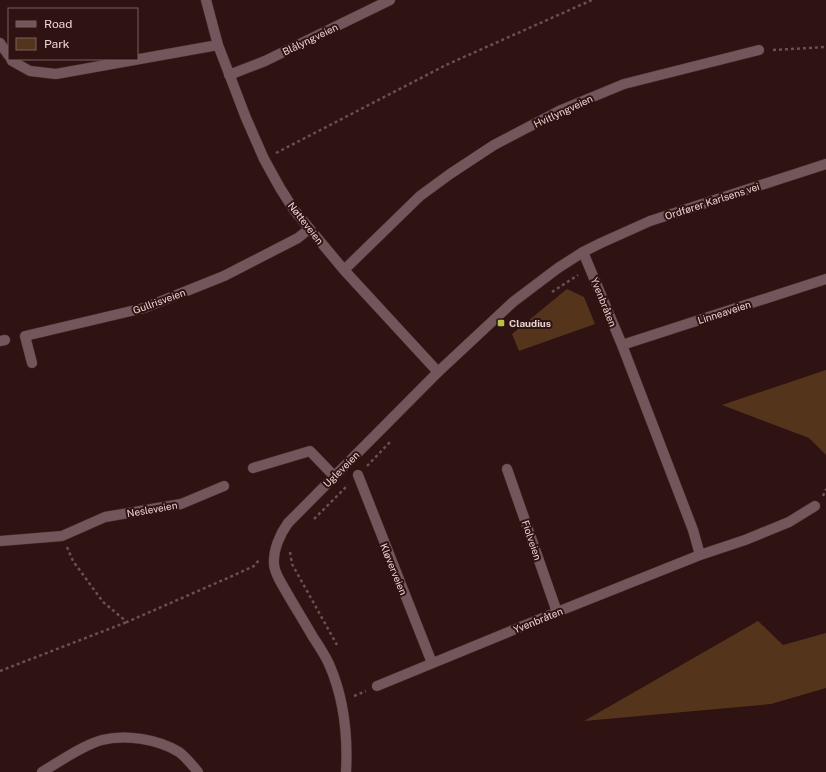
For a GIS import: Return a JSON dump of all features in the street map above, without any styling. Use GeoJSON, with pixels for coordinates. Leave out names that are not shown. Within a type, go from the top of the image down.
{"type":"FeatureCollection","features":[{"type":"Feature","properties":{"kind":"street","name":"Nøtteveien"},"geometry":{"type":"LineString","coordinates":[[206,0],[218,45],[229,75],[264,159],[280,188],[294,210],[344,270],[438,372]]}},
{"type":"Feature","properties":{"kind":"street","name":"Blålyngveien"},"geometry":{"type":"LineString","coordinates":[[229,75],[265,61],[390,0]]}},
{"type":"Feature","properties":{"kind":"street"},"geometry":{"type":"LineString","coordinates":[[0,43],[8,55]]}},
{"type":"Feature","properties":{"kind":"street"},"geometry":{"type":"LineString","coordinates":[[138,59],[218,45]]}},
{"type":"Feature","properties":{"kind":"street","name":"Hvitlyngveien"},"geometry":{"type":"LineString","coordinates":[[344,270],[420,196],[456,170],[494,145],[514,134],[560,110],[624,84],[759,50]]}},
{"type":"Feature","properties":{"kind":"street"},"geometry":{"type":"LineString","coordinates":[[12,60],[30,71],[56,74],[134,60]]}},
{"type":"Feature","properties":{"kind":"street","name":"Ordfører Karlsens vei"},"geometry":{"type":"LineString","coordinates":[[601,242],[664,216],[826,164]]}},
{"type":"Feature","properties":{"kind":"street","name":"Gullrisveien"},"geometry":{"type":"LineString","coordinates":[[32,363],[25,336],[144,308],[224,276],[298,238],[309,229]]}},
{"type":"Feature","properties":{"kind":"street","name":"Ugleveien"},"geometry":{"type":"LineString","coordinates":[[346,772],[347,748],[341,700],[328,662],[279,579],[274,564],[277,542],[280,534],[288,523],[438,372],[513,302],[558,268],[601,242]]}},
{"type":"Feature","properties":{"kind":"street","name":"Yvenbråten"},"geometry":{"type":"LineString","coordinates":[[583,252],[622,345],[693,530],[700,555]]}},
{"type":"Feature","properties":{"kind":"street","name":"Linneaveien"},"geometry":{"type":"LineString","coordinates":[[622,345],[826,279]]}},
{"type":"Feature","properties":{"kind":"street"},"geometry":{"type":"LineString","coordinates":[[253,468],[310,451],[334,476]]}},
{"type":"Feature","properties":{"kind":"street","name":"Fiolveien"},"geometry":{"type":"LineString","coordinates":[[507,469],[557,612]]}},
{"type":"Feature","properties":{"kind":"street","name":"Kløverveien"},"geometry":{"type":"LineString","coordinates":[[358,475],[432,663]]}},
{"type":"Feature","properties":{"kind":"street","name":"Nesleveien"},"geometry":{"type":"LineString","coordinates":[[0,541],[62,536],[105,518],[181,504],[224,486]]}},
{"type":"Feature","properties":{"kind":"street","name":"Yvenbråten"},"geometry":{"type":"LineString","coordinates":[[377,686],[700,555],[745,540],[789,522],[815,506]]}},
{"type":"Feature","properties":{"kind":"street"},"geometry":{"type":"LineString","coordinates":[[42,772],[101,740],[116,738],[134,738],[166,746],[179,752],[198,772]]}},
{"type":"Feature","properties":{"kind":"path"},"geometry":{"type":"LineString","coordinates":[[264,159],[446,65],[592,0]]}},
{"type":"Feature","properties":{"kind":"path"},"geometry":{"type":"LineString","coordinates":[[759,50],[826,47]]}},
{"type":"Feature","properties":{"kind":"path"},"geometry":{"type":"LineString","coordinates":[[551,293],[591,268]]}},
{"type":"Feature","properties":{"kind":"path"},"geometry":{"type":"LineString","coordinates":[[310,523],[392,441]]}},
{"type":"Feature","properties":{"kind":"path"},"geometry":{"type":"LineString","coordinates":[[62,536],[73,561],[103,602],[127,622]]}},
{"type":"Feature","properties":{"kind":"path"},"geometry":{"type":"LineString","coordinates":[[290,550],[292,564],[338,647]]}},
{"type":"Feature","properties":{"kind":"path"},"geometry":{"type":"LineString","coordinates":[[0,671],[127,622],[254,566],[261,555]]}},
{"type":"Feature","properties":{"kind":"path"},"geometry":{"type":"LineString","coordinates":[[341,700],[355,696],[377,686]]}},
{"type":"Feature","properties":{"kind":"path"},"geometry":{"type":"LineString","coordinates":[[354,690],[357,702]]}},
{"type":"Feature","properties":{"kind":"green space"},"geometry":{"type":"Polygon","coordinates":[[[567,289],[584,297],[595,324],[519,351],[512,334],[567,289]]]}},
{"type":"Feature","properties":{"kind":"green space"},"geometry":{"type":"Polygon","coordinates":[[[826,370],[826,455],[809,438],[722,405],[826,370]]]}},
{"type":"Feature","properties":{"kind":"green space"},"geometry":{"type":"Polygon","coordinates":[[[758,621],[783,645],[826,633],[826,688],[771,704],[584,721],[758,621]]]}},
{"type":"Feature","properties":{"kind":"place","name":"Claudius"},"geometry":{"type":"Point","coordinates":[501,323]}}]}
